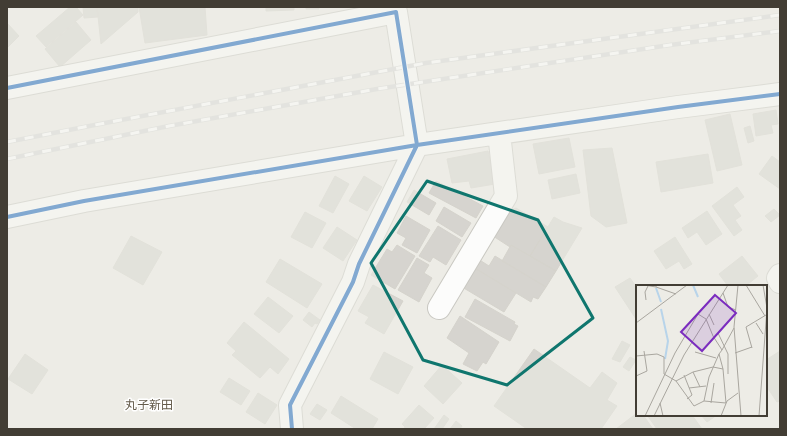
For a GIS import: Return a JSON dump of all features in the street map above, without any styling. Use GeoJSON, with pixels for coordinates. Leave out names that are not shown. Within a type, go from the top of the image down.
{"type":"FeatureCollection","features":[{"type":"Feature","properties":{"kind":"street"},"geometry":{"type":"LineString","coordinates":[[7,88],[396,12],[417,145],[359,264],[353,282],[290,405],[292,429]]}},
{"type":"Feature","properties":{"kind":"street"},"geometry":{"type":"LineString","coordinates":[[7,217],[84,201],[417,145],[678,107],[780,94]]}},
{"type":"Feature","properties":{"kind":"street"},"geometry":{"type":"LineString","coordinates":[[439,308],[506,196],[499,133]]}},
{"type":"Feature","properties":{"kind":"street"},"geometry":{"type":"LineString","coordinates":[[780,275],[778,278],[780,282]]}},
{"type":"Feature","properties":{"kind":"highlighted area"},"geometry":{"type":"Polygon","coordinates":[[[427,181],[538,220],[593,318],[507,385],[423,360],[371,263],[427,181]]]}},
{"type":"Feature","properties":{"kind":"building"},"geometry":{"type":"Polygon","coordinates":[[[70,7],[76,7],[83,15],[46,47],[36,36],[70,7]]]}},
{"type":"Feature","properties":{"kind":"building"},"geometry":{"type":"Polygon","coordinates":[[[83,7],[97,7],[98,17],[84,18],[83,7]]]}},
{"type":"Feature","properties":{"kind":"building"},"geometry":{"type":"Polygon","coordinates":[[[97,7],[138,7],[138,12],[101,44],[97,7]]]}},
{"type":"Feature","properties":{"kind":"building"},"geometry":{"type":"Polygon","coordinates":[[[139,7],[205,7],[207,35],[145,43],[139,7]]]}},
{"type":"Feature","properties":{"kind":"building"},"geometry":{"type":"Polygon","coordinates":[[[266,7],[294,7],[294,10],[266,11],[266,7]]]}},
{"type":"Feature","properties":{"kind":"building"},"geometry":{"type":"Polygon","coordinates":[[[306,7],[319,7],[319,9],[306,9],[306,7]]]}},
{"type":"Feature","properties":{"kind":"building"},"geometry":{"type":"Polygon","coordinates":[[[76,22],[91,40],[60,67],[45,49],[76,22]]]}},
{"type":"Feature","properties":{"kind":"building"},"geometry":{"type":"Polygon","coordinates":[[[7,23],[19,36],[7,48],[7,23]]]}},
{"type":"Feature","properties":{"kind":"building"},"geometry":{"type":"Polygon","coordinates":[[[776,110],[778,124],[771,125],[773,133],[756,136],[753,114],[776,110]]]}},
{"type":"Feature","properties":{"kind":"building"},"geometry":{"type":"Polygon","coordinates":[[[730,114],[742,165],[717,171],[705,120],[730,114]]]}},
{"type":"Feature","properties":{"kind":"building"},"geometry":{"type":"Polygon","coordinates":[[[750,126],[754,141],[748,143],[744,128],[750,126]]]}},
{"type":"Feature","properties":{"kind":"building"},"geometry":{"type":"Polygon","coordinates":[[[569,138],[575,167],[539,174],[533,144],[569,138]]]}},
{"type":"Feature","properties":{"kind":"building"},"geometry":{"type":"Polygon","coordinates":[[[612,148],[627,223],[606,227],[591,216],[583,150],[612,148]]]}},
{"type":"Feature","properties":{"kind":"building"},"geometry":{"type":"Polygon","coordinates":[[[488,151],[495,184],[471,188],[469,181],[452,183],[447,159],[488,151]]]}},
{"type":"Feature","properties":{"kind":"building"},"geometry":{"type":"Polygon","coordinates":[[[708,154],[713,183],[661,192],[656,162],[708,154]]]}},
{"type":"Feature","properties":{"kind":"building"},"geometry":{"type":"Polygon","coordinates":[[[772,156],[780,162],[780,189],[759,174],[772,156]]]}},
{"type":"Feature","properties":{"kind":"building"},"geometry":{"type":"Polygon","coordinates":[[[576,174],[580,193],[552,199],[548,180],[576,174]]]}},
{"type":"Feature","properties":{"kind":"building"},"geometry":{"type":"Polygon","coordinates":[[[335,176],[349,184],[333,213],[319,206],[335,176]]]}},
{"type":"Feature","properties":{"kind":"building"},"geometry":{"type":"Polygon","coordinates":[[[364,176],[382,187],[367,211],[349,201],[364,176]]]}},
{"type":"Feature","properties":{"kind":"building"},"geometry":{"type":"Polygon","coordinates":[[[436,181],[483,206],[476,218],[429,193],[436,181]]]}},
{"type":"Feature","properties":{"kind":"building"},"geometry":{"type":"Polygon","coordinates":[[[737,187],[744,197],[733,205],[741,216],[735,220],[742,230],[734,236],[712,206],[737,187]]]}},
{"type":"Feature","properties":{"kind":"building"},"geometry":{"type":"Polygon","coordinates":[[[414,190],[436,203],[429,215],[407,202],[414,190]]]}},
{"type":"Feature","properties":{"kind":"building"},"geometry":{"type":"Polygon","coordinates":[[[444,207],[471,223],[462,237],[436,221],[444,207]]]}},
{"type":"Feature","properties":{"kind":"building"},"geometry":{"type":"Polygon","coordinates":[[[516,208],[548,227],[530,256],[511,245],[510,247],[493,236],[507,212],[516,208]]]}},
{"type":"Feature","properties":{"kind":"building"},"geometry":{"type":"Polygon","coordinates":[[[774,209],[780,215],[771,222],[765,216],[774,209]]]}},
{"type":"Feature","properties":{"kind":"building"},"geometry":{"type":"Polygon","coordinates":[[[707,211],[722,234],[706,245],[697,232],[688,238],[682,228],[707,211]]]}},
{"type":"Feature","properties":{"kind":"building"},"geometry":{"type":"Polygon","coordinates":[[[305,212],[326,223],[312,248],[291,237],[305,212]]]}},
{"type":"Feature","properties":{"kind":"building"},"geometry":{"type":"Polygon","coordinates":[[[406,216],[430,230],[417,253],[402,245],[406,238],[397,233],[406,216]]]}},
{"type":"Feature","properties":{"kind":"building"},"geometry":{"type":"Polygon","coordinates":[[[554,217],[563,222],[582,228],[556,271],[530,256],[554,217]]]}},
{"type":"Feature","properties":{"kind":"building"},"geometry":{"type":"Polygon","coordinates":[[[438,226],[461,240],[446,265],[433,257],[430,262],[419,256],[438,226]]]}},
{"type":"Feature","properties":{"kind":"building"},"geometry":{"type":"Polygon","coordinates":[[[337,227],[357,240],[343,261],[323,248],[337,227]]]}},
{"type":"Feature","properties":{"kind":"building"},"geometry":{"type":"Polygon","coordinates":[[[131,236],[162,252],[143,285],[113,268],[131,236]]]}},
{"type":"Feature","properties":{"kind":"building"},"geometry":{"type":"Polygon","coordinates":[[[675,237],[692,264],[684,269],[679,261],[666,269],[654,251],[675,237]]]}},
{"type":"Feature","properties":{"kind":"building"},"geometry":{"type":"Polygon","coordinates":[[[397,245],[415,256],[395,289],[371,275],[387,249],[392,252],[397,245]]]}},
{"type":"Feature","properties":{"kind":"building"},"geometry":{"type":"Polygon","coordinates":[[[511,245],[556,271],[546,287],[502,261],[511,245]]]}},
{"type":"Feature","properties":{"kind":"building"},"geometry":{"type":"Polygon","coordinates":[[[495,256],[546,287],[538,299],[533,297],[531,302],[473,267],[478,259],[489,266],[495,256]]]}},
{"type":"Feature","properties":{"kind":"building"},"geometry":{"type":"Polygon","coordinates":[[[742,256],[758,276],[748,284],[749,285],[727,285],[719,274],[742,256]]]}},
{"type":"Feature","properties":{"kind":"building"},"geometry":{"type":"Polygon","coordinates":[[[417,258],[429,265],[424,273],[432,278],[419,302],[398,290],[417,258]]]}},
{"type":"Feature","properties":{"kind":"building"},"geometry":{"type":"Polygon","coordinates":[[[280,259],[322,284],[307,308],[266,282],[280,259]]]}},
{"type":"Feature","properties":{"kind":"building"},"geometry":{"type":"Polygon","coordinates":[[[473,267],[516,293],[504,312],[462,287],[473,267]]]}},
{"type":"Feature","properties":{"kind":"building"},"geometry":{"type":"Polygon","coordinates":[[[630,278],[636,287],[636,319],[615,287],[630,278]]]}},
{"type":"Feature","properties":{"kind":"building"},"geometry":{"type":"Polygon","coordinates":[[[373,285],[403,301],[384,334],[365,323],[369,317],[358,311],[373,285]]]}},
{"type":"Feature","properties":{"kind":"building"},"geometry":{"type":"Polygon","coordinates":[[[268,297],[293,316],[279,333],[254,314],[268,297]]]}},
{"type":"Feature","properties":{"kind":"building"},"geometry":{"type":"Polygon","coordinates":[[[475,299],[515,322],[514,324],[518,326],[510,341],[465,317],[475,299]]]}},
{"type":"Feature","properties":{"kind":"building"},"geometry":{"type":"Polygon","coordinates":[[[309,312],[320,320],[312,327],[303,320],[309,312]]]}},
{"type":"Feature","properties":{"kind":"building"},"geometry":{"type":"Polygon","coordinates":[[[460,316],[499,342],[486,364],[483,362],[477,371],[463,364],[469,353],[447,338],[460,316]]]}},
{"type":"Feature","properties":{"kind":"building"},"geometry":{"type":"Polygon","coordinates":[[[244,322],[289,359],[278,374],[270,367],[260,378],[232,355],[236,351],[227,343],[244,322]]]}},
{"type":"Feature","properties":{"kind":"building"},"geometry":{"type":"Polygon","coordinates":[[[622,341],[630,345],[620,362],[612,359],[622,341]]]}},
{"type":"Feature","properties":{"kind":"building"},"geometry":{"type":"Polygon","coordinates":[[[534,349],[590,388],[602,372],[617,383],[607,400],[617,406],[601,429],[527,429],[494,406],[534,349]]]}},
{"type":"Feature","properties":{"kind":"building"},"geometry":{"type":"Polygon","coordinates":[[[780,351],[780,401],[777,402],[767,387],[767,359],[780,351]]]}},
{"type":"Feature","properties":{"kind":"building"},"geometry":{"type":"Polygon","coordinates":[[[384,352],[413,367],[398,394],[370,379],[384,352]]]}},
{"type":"Feature","properties":{"kind":"building"},"geometry":{"type":"Polygon","coordinates":[[[25,354],[48,370],[32,394],[8,379],[25,354]]]}},
{"type":"Feature","properties":{"kind":"building"},"geometry":{"type":"Polygon","coordinates":[[[630,357],[636,360],[629,371],[623,367],[630,357]]]}},
{"type":"Feature","properties":{"kind":"building"},"geometry":{"type":"Polygon","coordinates":[[[442,365],[462,383],[443,404],[424,386],[442,365]]]}},
{"type":"Feature","properties":{"kind":"building"},"geometry":{"type":"Polygon","coordinates":[[[229,378],[250,391],[241,405],[220,392],[229,378]]]}},
{"type":"Feature","properties":{"kind":"building"},"geometry":{"type":"Polygon","coordinates":[[[258,393],[277,405],[265,424],[246,412],[258,393]]]}},
{"type":"Feature","properties":{"kind":"building"},"geometry":{"type":"Polygon","coordinates":[[[341,396],[378,419],[372,429],[356,429],[331,413],[341,396]]]}},
{"type":"Feature","properties":{"kind":"building"},"geometry":{"type":"Polygon","coordinates":[[[317,404],[327,410],[320,420],[310,414],[317,404]]]}},
{"type":"Feature","properties":{"kind":"building"},"geometry":{"type":"Polygon","coordinates":[[[419,405],[434,418],[424,429],[404,429],[405,427],[402,424],[419,405]]]}},
{"type":"Feature","properties":{"kind":"building"},"geometry":{"type":"Polygon","coordinates":[[[636,414],[636,416],[644,416],[653,429],[616,429],[636,414]]]}},
{"type":"Feature","properties":{"kind":"building"},"geometry":{"type":"Polygon","coordinates":[[[444,415],[449,419],[442,429],[434,429],[444,415]]]}},
{"type":"Feature","properties":{"kind":"building"},"geometry":{"type":"Polygon","coordinates":[[[648,416],[693,416],[702,429],[657,429],[648,416]]]}},
{"type":"Feature","properties":{"kind":"building"},"geometry":{"type":"Polygon","coordinates":[[[702,416],[716,416],[707,422],[702,416]]]}},
{"type":"Feature","properties":{"kind":"building"},"geometry":{"type":"Polygon","coordinates":[[[456,421],[462,426],[460,429],[450,429],[456,421]]]}},
{"type":"Feature","properties":{"kind":"railway"},"geometry":{"type":"LineString","coordinates":[[7,142],[426,63],[780,15]]}},
{"type":"Feature","properties":{"kind":"railway"},"geometry":{"type":"LineString","coordinates":[[7,159],[169,126],[377,89],[670,45],[780,31]]}},
{"type":"Feature","properties":{"kind":"cycle path"},"geometry":{"type":"LineString","coordinates":[[7,88],[396,12],[417,145],[359,264],[353,282],[290,405],[292,429]]}},
{"type":"Feature","properties":{"kind":"cycle path"},"geometry":{"type":"LineString","coordinates":[[7,217],[84,201],[417,145],[678,107],[780,94]]}},
{"type":"Feature","properties":{"kind":"district","name":"丸子新田"},"geometry":{"type":"Point","coordinates":[149,404]}}]}
